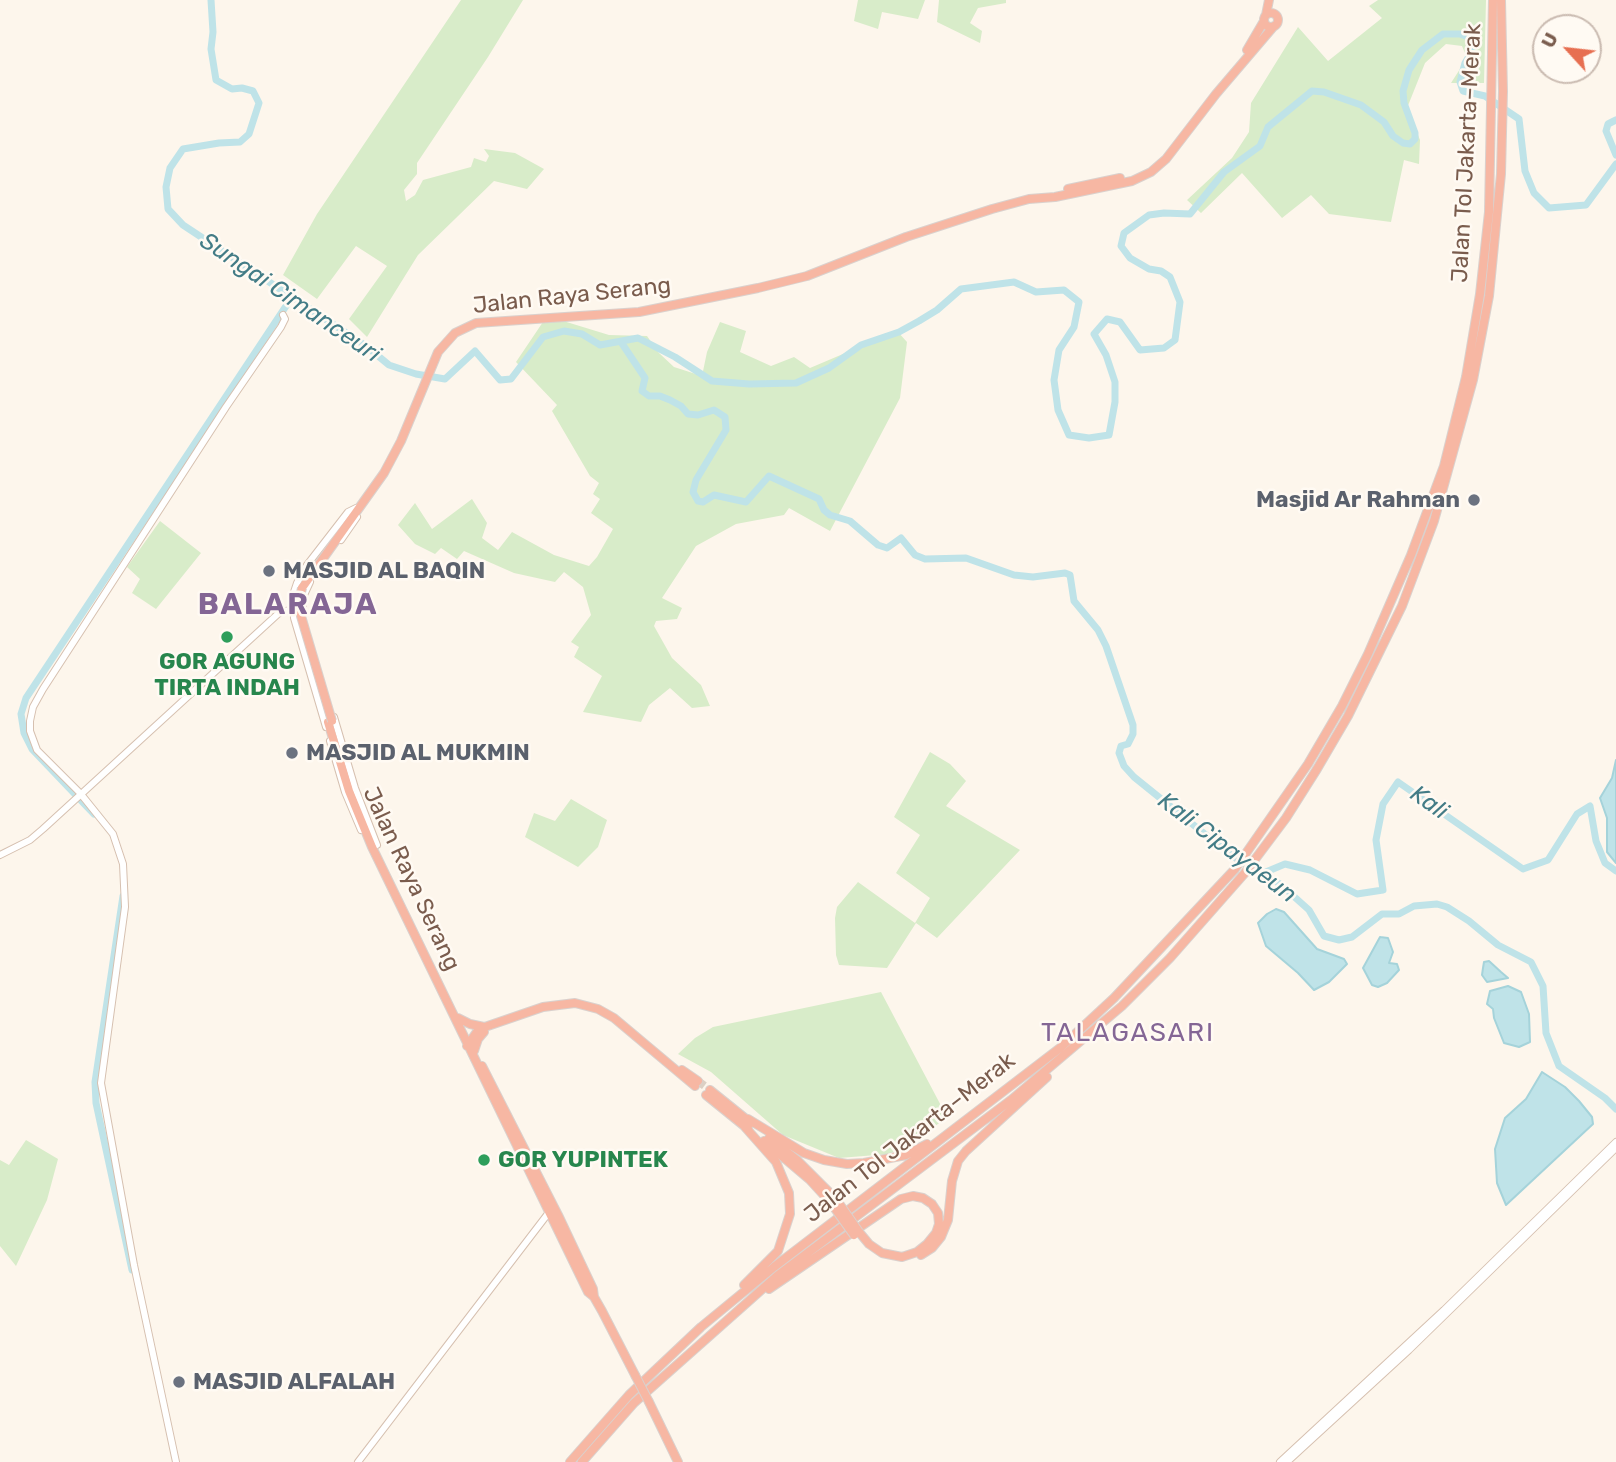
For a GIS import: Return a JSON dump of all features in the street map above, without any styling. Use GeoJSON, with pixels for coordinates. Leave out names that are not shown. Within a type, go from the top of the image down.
{"type":"FeatureCollection","features":[{"type":"Feature","properties":{"kind":"highway","name":"Jalan Raya Serang"},"geometry":{"type":"LineString","coordinates":[[678,1462],[594,1297],[593,1289],[458,1020],[358,812],[300,629],[296,596],[302,580],[384,473],[433,364],[447,340],[455,333],[476,323],[639,312],[758,288],[807,276],[938,226],[1029,199],[1049,196],[1055,192],[1133,175],[1155,164],[1169,150],[1274,26],[1268,26],[1271,0]]}},
{"type":"Feature","properties":{"kind":"highway","name":"Jalan Tol Jakarta–Merak"},"geometry":{"type":"LineString","coordinates":[[570,1462],[629,1395],[701,1327],[764,1275],[1060,1048],[1114,998],[1235,869],[1301,774],[1342,706],[1391,603],[1444,467],[1466,377],[1480,294],[1489,212],[1493,0]]}},
{"type":"Feature","properties":{"kind":"highway","name":"Jalan Tol Jakarta–Merak"},"geometry":{"type":"LineString","coordinates":[[582,1462],[635,1403],[777,1276],[1011,1100],[1122,1006],[1170,958],[1244,874],[1286,818],[1348,716],[1380,656],[1402,606],[1434,521],[1470,393],[1482,338],[1497,216],[1503,133],[1501,0]]}},
{"type":"Feature","properties":{"kind":"highway","name":"Jalan Raya Serang"},"geometry":{"type":"LineString","coordinates":[[1238,66],[1268,16]]}},
{"type":"Feature","properties":{"kind":"highway"},"geometry":{"type":"LineString","coordinates":[[1114,998],[1122,1006]]}},
{"type":"Feature","properties":{"kind":"highway"},"geometry":{"type":"LineString","coordinates":[[458,1020],[485,1027],[553,1004],[575,1003],[598,1009],[614,1018],[696,1084]]}},
{"type":"Feature","properties":{"kind":"highway"},"geometry":{"type":"LineString","coordinates":[[471,1046],[485,1027]]}},
{"type":"Feature","properties":{"kind":"highway"},"geometry":{"type":"LineString","coordinates":[[746,1123],[804,1153],[824,1160],[864,1164],[906,1155],[937,1138],[1060,1048]]}},
{"type":"Feature","properties":{"kind":"highway"},"geometry":{"type":"LineString","coordinates":[[708,1093],[798,1161],[879,1257],[901,1261],[918,1257],[932,1248],[941,1237],[948,1220],[952,1181],[958,1161],[966,1151],[1056,1069],[1065,1056]]}},
{"type":"Feature","properties":{"kind":"highway"},"geometry":{"type":"LineString","coordinates":[[701,1327],[774,1256],[788,1225],[790,1203],[785,1180],[776,1163],[746,1123]]}},
{"type":"Feature","properties":{"kind":"highway"},"geometry":{"type":"LineString","coordinates":[[741,1307],[901,1199],[913,1196],[923,1198],[932,1204],[938,1213],[936,1233],[927,1244],[917,1252],[902,1257],[882,1253],[857,1233]]}},
{"type":"Feature","properties":{"kind":"street"},"geometry":{"type":"LineString","coordinates":[[176,1462],[133,1258],[101,1083],[125,907],[125,876],[113,834],[80,794],[37,750],[30,732],[33,707],[226,407],[281,327],[284,315]]}},
{"type":"Feature","properties":{"kind":"street"},"geometry":{"type":"LineString","coordinates":[[0,855],[30,840],[279,613],[293,595],[307,565],[348,512],[357,508]]}},
{"type":"Feature","properties":{"kind":"street"},"geometry":{"type":"LineString","coordinates":[[357,508],[351,526],[304,594],[304,610],[374,846]]}},
{"type":"Feature","properties":{"kind":"street"},"geometry":{"type":"LineString","coordinates":[[293,595],[297,631],[349,802],[360,828],[374,846]]}},
{"type":"Feature","properties":{"kind":"street"},"geometry":{"type":"LineString","coordinates":[[279,613],[293,609],[304,610]]}},
{"type":"Feature","properties":{"kind":"street"},"geometry":{"type":"LineString","coordinates":[[297,631],[304,634],[309,631]]}},
{"type":"Feature","properties":{"kind":"street"},"geometry":{"type":"LineString","coordinates":[[321,712],[328,712],[331,707]]}},
{"type":"Feature","properties":{"kind":"street"},"geometry":{"type":"LineString","coordinates":[[1280,1462],[1444,1310],[1616,1142]]}},
{"type":"Feature","properties":{"kind":"street"},"geometry":{"type":"LineString","coordinates":[[1287,1462],[1427,1332],[1616,1149]]}},
{"type":"Feature","properties":{"kind":"street"},"geometry":{"type":"LineString","coordinates":[[358,1462],[552,1210]]}},
{"type":"Feature","properties":{"kind":"green space"},"geometry":{"type":"Polygon","coordinates":[[[461,0],[523,0],[417,163],[417,174],[404,190],[406,201],[415,195],[423,180],[471,167],[474,158],[486,162],[489,156],[484,149],[515,153],[544,169],[527,189],[494,181],[418,255],[367,337],[349,319],[387,266],[356,246],[317,299],[283,275],[317,214],[461,0]]]}},
{"type":"Feature","properties":{"kind":"green space"},"geometry":{"type":"Polygon","coordinates":[[[858,0],[925,0],[918,19],[882,12],[878,29],[854,21],[858,0]]]}},
{"type":"Feature","properties":{"kind":"green space"},"geometry":{"type":"Polygon","coordinates":[[[939,0],[1006,0],[1006,3],[978,8],[970,23],[982,31],[980,43],[937,22],[939,0]]]}},
{"type":"Feature","properties":{"kind":"green space"},"geometry":{"type":"Polygon","coordinates":[[[1378,0],[1486,0],[1484,83],[1451,83],[1467,58],[1462,46],[1446,44],[1425,63],[1407,108],[1420,140],[1419,164],[1404,160],[1391,222],[1329,214],[1311,195],[1282,218],[1242,173],[1201,213],[1187,200],[1232,158],[1249,132],[1251,103],[1298,27],[1328,61],[1382,18],[1369,6],[1378,0]]]}},
{"type":"Feature","properties":{"kind":"green space"},"geometry":{"type":"Polygon","coordinates":[[[547,316],[609,335],[647,336],[659,353],[674,367],[702,376],[707,352],[720,322],[746,331],[740,352],[771,366],[794,357],[810,368],[897,331],[907,342],[900,398],[830,531],[789,508],[784,515],[736,524],[696,546],[662,598],[682,608],[677,619],[656,621],[654,626],[672,658],[701,685],[710,706],[692,708],[670,688],[649,705],[641,722],[583,712],[602,676],[574,657],[579,647],[571,642],[591,615],[583,587],[564,572],[555,582],[514,573],[464,551],[457,559],[441,548],[435,554],[415,544],[398,525],[415,503],[432,529],[472,499],[487,523],[482,538],[498,550],[512,532],[554,555],[589,566],[597,557],[613,529],[591,513],[600,499],[593,494],[599,483],[590,476],[552,411],[557,405],[516,362],[547,316]]]}},
{"type":"Feature","properties":{"kind":"green space"},"geometry":{"type":"Polygon","coordinates":[[[160,521],[201,553],[156,609],[132,593],[140,579],[127,567],[160,521]]]}},
{"type":"Feature","properties":{"kind":"green space"},"geometry":{"type":"Polygon","coordinates":[[[930,752],[950,764],[966,781],[946,806],[1020,850],[937,938],[916,923],[887,968],[839,965],[836,955],[837,907],[858,882],[915,923],[930,898],[896,873],[920,835],[894,817],[930,752]]]}},
{"type":"Feature","properties":{"kind":"green space"},"geometry":{"type":"Polygon","coordinates":[[[571,799],[607,820],[598,847],[578,867],[525,837],[534,813],[555,821],[571,799]]]}},
{"type":"Feature","properties":{"kind":"green space"},"geometry":{"type":"Polygon","coordinates":[[[881,992],[947,1117],[917,1140],[889,1154],[839,1158],[783,1135],[711,1072],[678,1054],[695,1038],[713,1027],[881,992]]]}},
{"type":"Feature","properties":{"kind":"green space"},"geometry":{"type":"Polygon","coordinates":[[[26,1140],[58,1159],[47,1200],[16,1266],[0,1246],[0,1160],[9,1165],[26,1140]]]}},
{"type":"Feature","properties":{"kind":"water"},"geometry":{"type":"Polygon","coordinates":[[[1616,760],[1616,863],[1607,852],[1607,818],[1600,798],[1612,778],[1616,760]]]}},
{"type":"Feature","properties":{"kind":"water"},"geometry":{"type":"Polygon","coordinates":[[[1276,909],[1284,912],[1317,949],[1344,959],[1347,964],[1329,982],[1314,990],[1266,946],[1258,923],[1276,909]]]}},
{"type":"Feature","properties":{"kind":"water"},"geometry":{"type":"Polygon","coordinates":[[[1380,937],[1388,938],[1393,952],[1389,963],[1397,964],[1399,970],[1387,983],[1378,987],[1372,985],[1363,968],[1380,937]]]}},
{"type":"Feature","properties":{"kind":"water"},"geometry":{"type":"Polygon","coordinates":[[[1489,961],[1508,978],[1487,982],[1482,975],[1484,962],[1489,961]]]}},
{"type":"Feature","properties":{"kind":"water"},"geometry":{"type":"Polygon","coordinates":[[[1508,986],[1521,992],[1529,1014],[1530,1042],[1519,1047],[1504,1043],[1493,1009],[1487,1004],[1490,991],[1508,986]]]}},
{"type":"Feature","properties":{"kind":"water"},"geometry":{"type":"Polygon","coordinates":[[[1542,1072],[1565,1087],[1579,1101],[1592,1117],[1593,1124],[1506,1205],[1497,1183],[1495,1149],[1505,1118],[1526,1099],[1542,1072]]]}},
{"type":"Feature","properties":{"kind":"waterway","name":"Sungai Cimanceuri"},"geometry":{"type":"LineString","coordinates":[[211,0],[211,49],[216,80],[232,89],[253,91],[259,103],[249,134],[240,142],[183,149],[170,168],[166,187],[168,209],[183,225],[366,346],[389,365],[416,374],[445,379],[475,351],[500,380],[511,379],[543,337],[564,331],[582,334],[600,345],[638,338],[675,357],[712,381],[749,384],[796,383],[829,368],[861,345],[899,332],[919,321],[937,310],[961,289],[1014,282],[1036,292],[1064,290],[1079,302],[1074,327],[1059,350],[1054,380],[1058,410],[1069,435],[1089,438],[1109,435],[1115,402],[1115,382],[1106,355],[1094,334],[1107,319],[1120,322],[1140,350],[1164,348],[1175,340],[1180,302],[1170,277],[1130,258],[1121,246],[1124,233],[1149,215],[1190,214],[1224,172],[1260,146],[1268,127],[1312,91],[1324,92],[1361,105],[1384,122],[1393,136],[1410,144],[1415,139],[1415,133],[1404,103],[1403,91],[1409,70],[1422,50],[1443,34],[1460,34],[1471,38],[1472,43],[1460,82],[1463,91],[1485,96],[1519,119],[1525,171],[1534,193],[1549,208],[1586,205],[1616,164]]}},
{"type":"Feature","properties":{"kind":"waterway","name":"Sungai Cimanceuri"},"geometry":{"type":"LineString","coordinates":[[1616,120],[1608,124],[1606,131],[1616,155]]}},
{"type":"Feature","properties":{"kind":"waterway"},"geometry":{"type":"LineString","coordinates":[[94,814],[32,749],[24,733],[21,714],[26,698],[292,297]]}},
{"type":"Feature","properties":{"kind":"waterway","name":"Kali Cipayaeun"},"geometry":{"type":"LineString","coordinates":[[621,342],[645,378],[642,391],[649,396],[670,400],[688,414],[698,415],[714,410],[725,417],[726,430],[696,480],[693,492],[698,501],[703,502],[714,495],[746,502],[769,476],[819,499],[824,510],[830,515],[850,521],[878,545],[887,548],[901,538],[915,555],[925,559],[966,558],[1014,575],[1070,575],[1074,601],[1098,630],[1106,646],[1133,725],[1133,734],[1128,744],[1121,746],[1119,753],[1124,766],[1134,777],[1232,856],[1280,884],[1309,910],[1324,936],[1339,940],[1352,937],[1382,914],[1399,914],[1414,906],[1437,904],[1469,921],[1498,945],[1531,962],[1543,986],[1546,1033],[1559,1066],[1605,1098],[1616,1109]]}},
{"type":"Feature","properties":{"kind":"waterway","name":"Kali"},"geometry":{"type":"LineString","coordinates":[[1261,874],[1285,864],[1310,870],[1357,894],[1383,890],[1376,840],[1383,804],[1398,782],[1523,869],[1548,860],[1577,814],[1590,806],[1596,841],[1605,863],[1616,871]]}},
{"type":"Feature","properties":{"kind":"waterway"},"geometry":{"type":"LineString","coordinates":[[123,896],[95,1082],[96,1103],[132,1270]]}},
{"type":"Feature","properties":{"kind":"tunnel"},"geometry":{"type":"LineString","coordinates":[[698,1081],[710,1090]]}},
{"type":"Feature","properties":{"kind":"place","name":"Masjid Ar Rahman"},"geometry":{"type":"Point","coordinates":[1474,500]}},
{"type":"Feature","properties":{"kind":"place","name":"MASJID AL BAQIN"},"geometry":{"type":"Point","coordinates":[269,571]}},
{"type":"Feature","properties":{"kind":"place","name":"GOR AGUNG TIRTA INDAH"},"geometry":{"type":"Point","coordinates":[227,637]}},
{"type":"Feature","properties":{"kind":"place","name":"MASJID AL MUKMIN"},"geometry":{"type":"Point","coordinates":[292,753]}},
{"type":"Feature","properties":{"kind":"place","name":"GOR YUPINTEK"},"geometry":{"type":"Point","coordinates":[484,1160]}},
{"type":"Feature","properties":{"kind":"place","name":"MASJID ALFALAH"},"geometry":{"type":"Point","coordinates":[179,1382]}},
{"type":"Feature","properties":{"kind":"district","name":"BALARAJA"},"geometry":{"type":"Point","coordinates":[288,605]}},
{"type":"Feature","properties":{"kind":"district","name":"TALAGASARI"},"geometry":{"type":"Point","coordinates":[1128,1033]}}]}
